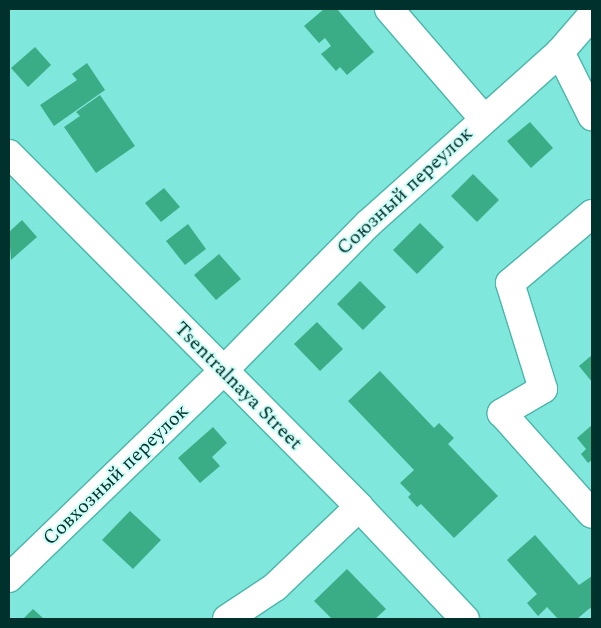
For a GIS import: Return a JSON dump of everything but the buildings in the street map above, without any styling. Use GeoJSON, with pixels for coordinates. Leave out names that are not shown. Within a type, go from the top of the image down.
{"type":"FeatureCollection","features":[{"type":"Feature","properties":{"kind":"street"},"geometry":{"type":"LineString","coordinates":[[389,9],[484,118]]}},
{"type":"Feature","properties":{"kind":"street","name":"Союзный переулок"},"geometry":{"type":"LineString","coordinates":[[222,372],[369,223],[484,118],[560,52],[592,15]]}},
{"type":"Feature","properties":{"kind":"street"},"geometry":{"type":"LineString","coordinates":[[560,52],[592,116]]}},
{"type":"Feature","properties":{"kind":"street","name":"Tsentralnaya Street"},"geometry":{"type":"LineString","coordinates":[[9,154],[222,372],[359,508],[465,619]]}},
{"type":"Feature","properties":{"kind":"street"},"geometry":{"type":"LineString","coordinates":[[592,214],[510,283],[543,389],[502,413],[592,514]]}},
{"type":"Feature","properties":{"kind":"street","name":"Совхозный переулок"},"geometry":{"type":"LineString","coordinates":[[9,578],[222,372]]}},
{"type":"Feature","properties":{"kind":"street"},"geometry":{"type":"LineString","coordinates":[[227,619],[275,587],[359,508]]}}]}
